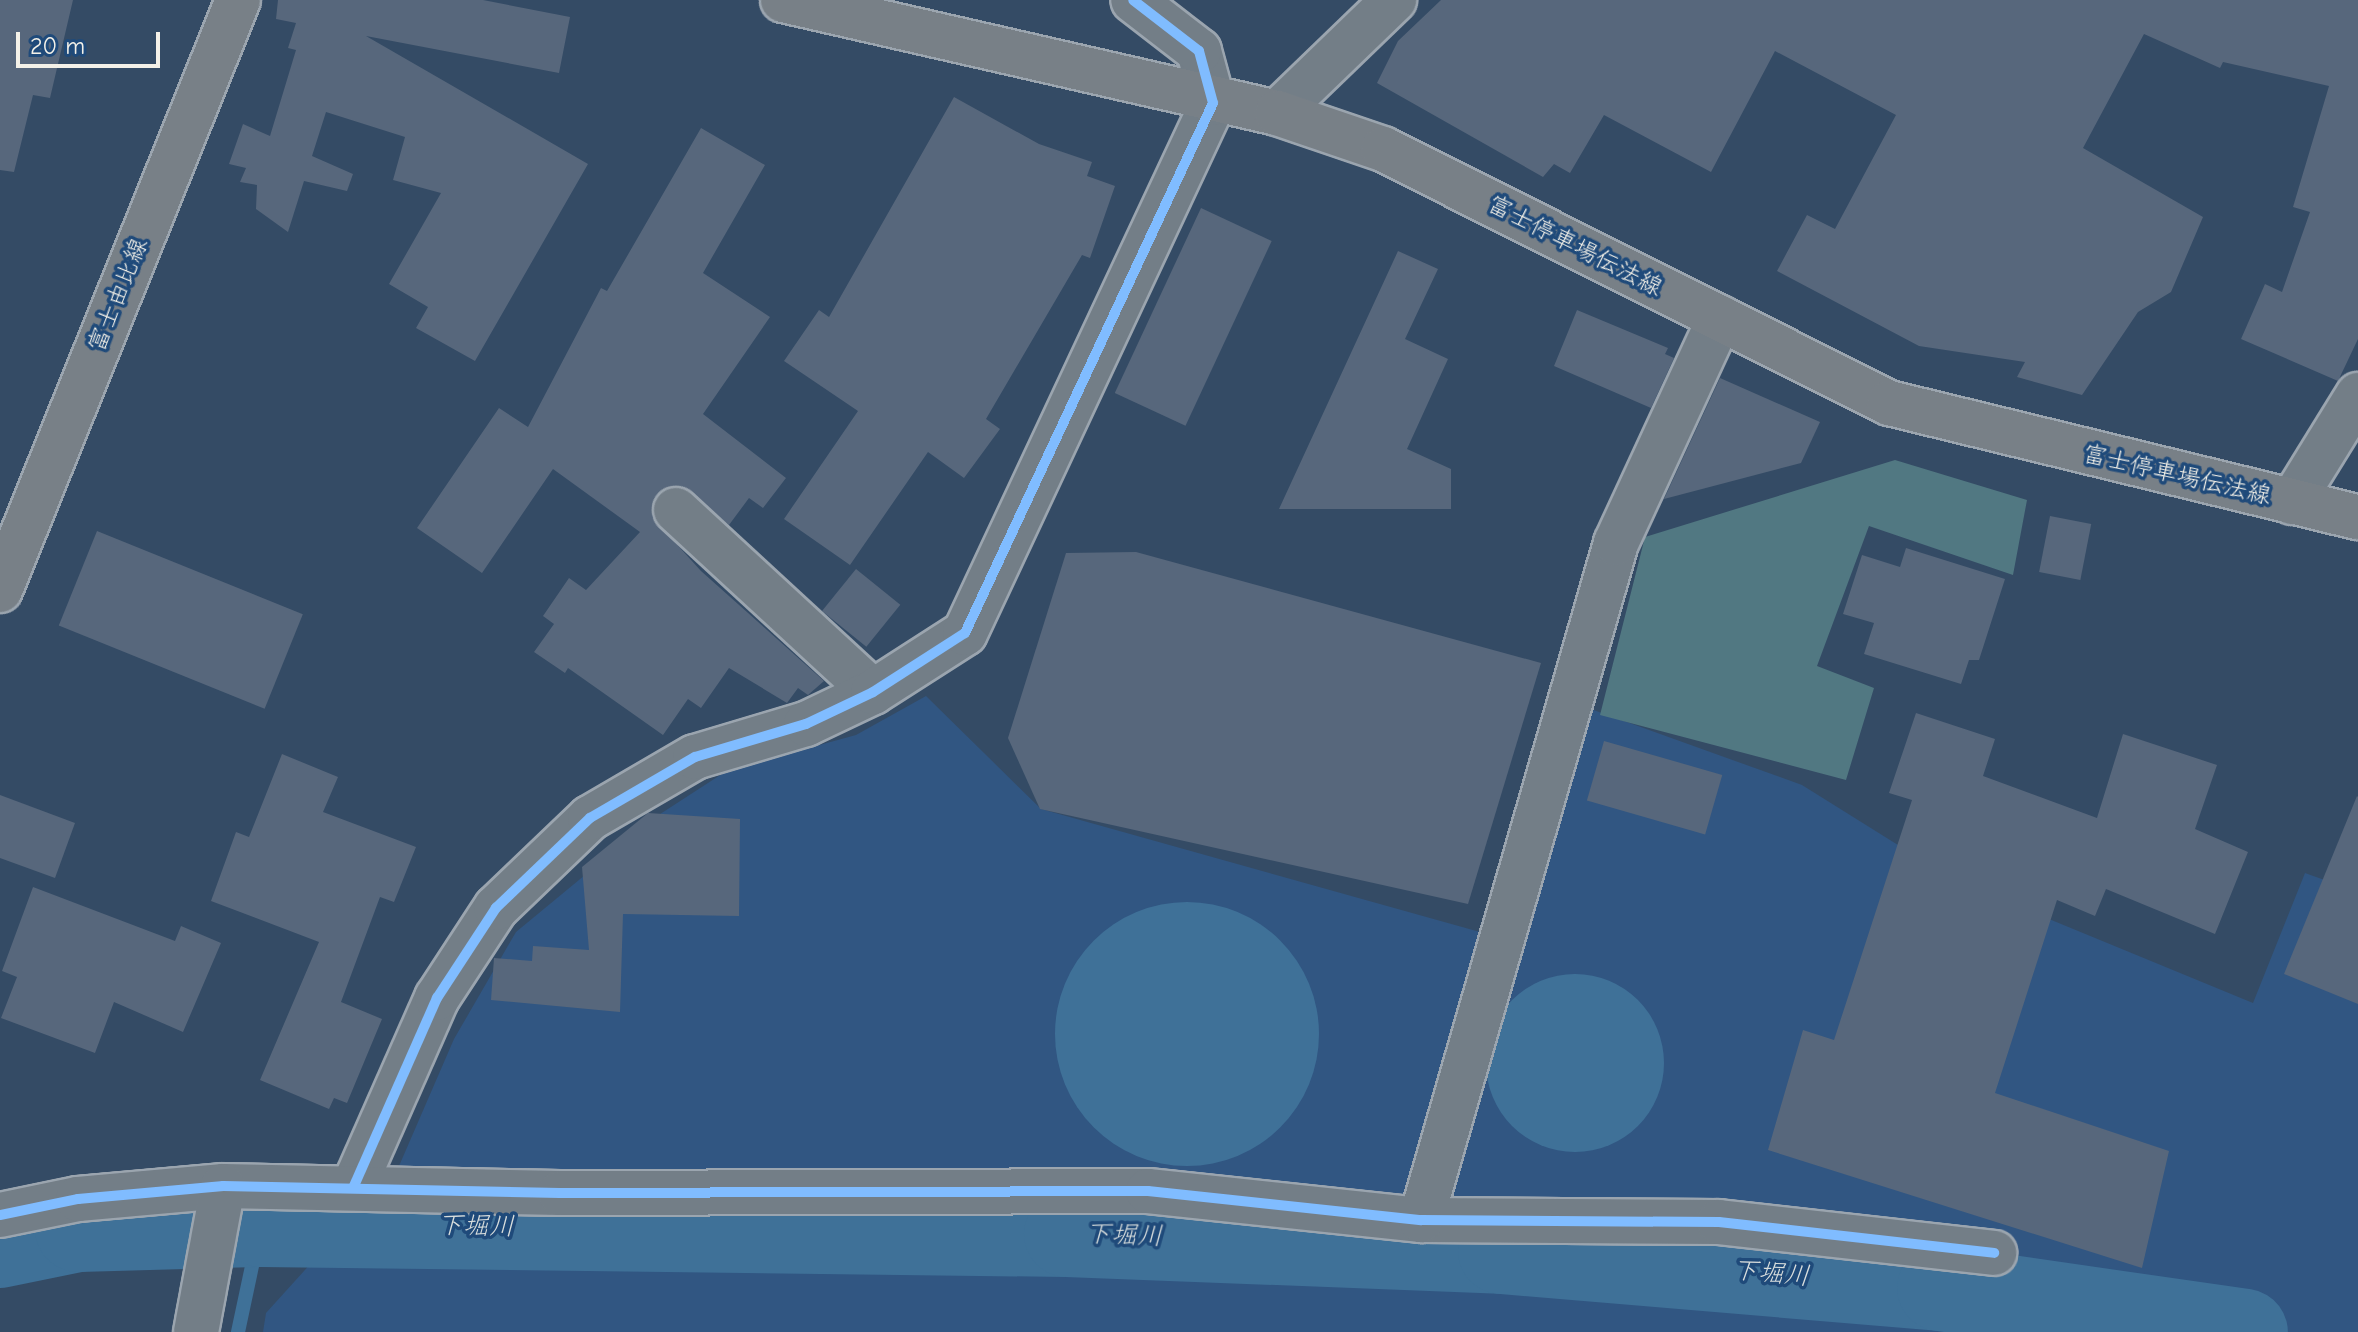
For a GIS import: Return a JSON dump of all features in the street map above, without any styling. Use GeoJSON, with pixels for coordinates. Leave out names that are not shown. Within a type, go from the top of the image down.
{"type":"FeatureCollection","features":[{"type":"Feature","properties":{"kind":"main road","name":"富士由比線"},"geometry":{"type":"LineString","coordinates":[[0,590],[11,531],[238,0]]}},
{"type":"Feature","properties":{"kind":"main road","name":"富士停車場伝法線"},"geometry":{"type":"LineString","coordinates":[[783,0],[1213,103],[1277,113],[1383,149],[1889,403],[2358,517]]}},
{"type":"Feature","properties":{"kind":"street"},"geometry":{"type":"LineString","coordinates":[[354,1186],[437,998],[496,908],[590,818],[695,757],[806,724],[873,692],[965,633],[1213,103],[1199,51],[1133,0]]}},
{"type":"Feature","properties":{"kind":"street"},"geometry":{"type":"LineString","coordinates":[[1277,113],[1394,0]]}},
{"type":"Feature","properties":{"kind":"street"},"geometry":{"type":"LineString","coordinates":[[1421,1220],[1616,543],[1720,318]]}},
{"type":"Feature","properties":{"kind":"street"},"geometry":{"type":"LineString","coordinates":[[2292,502],[2358,395]]}},
{"type":"Feature","properties":{"kind":"street"},"geometry":{"type":"LineString","coordinates":[[676,510],[873,692]]}},
{"type":"Feature","properties":{"kind":"street"},"geometry":{"type":"LineString","coordinates":[[0,1215],[78,1199],[223,1186],[354,1186],[560,1193],[1148,1191],[1421,1220],[1719,1222],[1994,1253]]}},
{"type":"Feature","properties":{"kind":"street"},"geometry":{"type":"LineString","coordinates":[[196,1332],[223,1186]]}},
{"type":"Feature","properties":{"kind":"shaded area"},"geometry":{"type":"Polygon","coordinates":[[[1549,694],[1802,785],[1954,880],[2253,1003],[2305,873],[2358,892],[2358,1332],[263,1332],[266,1313],[399,1166],[454,1039],[516,932],[654,818],[728,770],[856,735],[926,696],[1041,809],[1480,932],[1549,694]]]}},
{"type":"Feature","properties":{"kind":"shaded area"},"geometry":{"type":"Polygon","coordinates":[[[1187,902],[1237,912],[1271,932],[1289,950],[1309,984],[1319,1034],[1309,1084],[1289,1118],[1271,1136],[1237,1156],[1187,1166],[1137,1156],[1103,1136],[1085,1118],[1065,1084],[1055,1034],[1065,984],[1085,950],[1103,932],[1137,912],[1187,902]]]}},
{"type":"Feature","properties":{"kind":"shaded area"},"geometry":{"type":"Polygon","coordinates":[[[1575,974],[1609,981],[1638,1000],[1657,1029],[1664,1063],[1657,1097],[1638,1126],[1609,1145],[1575,1152],[1541,1145],[1512,1126],[1493,1097],[1486,1063],[1493,1029],[1512,1000],[1541,981],[1575,974]]]}},
{"type":"Feature","properties":{"kind":"green space"},"geometry":{"type":"Polygon","coordinates":[[[1895,460],[2027,500],[2013,575],[1869,526],[1817,666],[1874,688],[1846,780],[1600,715],[1645,537],[1895,460]]]}},
{"type":"Feature","properties":{"kind":"building"},"geometry":{"type":"Polygon","coordinates":[[[0,0],[73,0],[50,98],[33,95],[14,172],[0,170],[0,0]]]}},
{"type":"Feature","properties":{"kind":"building"},"geometry":{"type":"Polygon","coordinates":[[[278,0],[483,0],[570,17],[559,73],[366,36],[588,164],[475,361],[416,328],[428,307],[389,284],[441,193],[393,180],[405,137],[326,112],[312,156],[353,174],[347,191],[304,181],[288,232],[256,209],[257,185],[240,182],[246,168],[229,164],[243,124],[270,136],[296,50],[288,48],[296,23],[276,19],[278,0]]]}},
{"type":"Feature","properties":{"kind":"building"},"geometry":{"type":"Polygon","coordinates":[[[1441,0],[2358,0],[2358,339],[2338,381],[2241,339],[2265,284],[2282,292],[2310,212],[2293,207],[2329,86],[2223,62],[2220,68],[2144,34],[2083,148],[2203,217],[2171,292],[2138,312],[2082,395],[2017,377],[2025,362],[1919,346],[1777,271],[1807,215],[1835,229],[1896,115],[1775,51],[1711,172],[1604,115],[1570,173],[1554,164],[1543,177],[1377,83],[1398,41],[1441,0]]]}},
{"type":"Feature","properties":{"kind":"building"},"geometry":{"type":"Polygon","coordinates":[[[954,97],[1039,144],[1092,162],[1087,176],[1115,186],[1090,258],[1082,255],[986,419],[1000,429],[964,478],[928,452],[850,565],[784,519],[858,411],[784,361],[819,310],[829,317],[954,97]]]}},
{"type":"Feature","properties":{"kind":"building"},"geometry":{"type":"Polygon","coordinates":[[[701,128],[765,165],[703,273],[770,317],[703,414],[786,478],[763,508],[749,498],[729,525],[681,486],[657,494],[652,517],[701,571],[824,681],[808,695],[798,688],[787,703],[729,668],[701,708],[688,699],[663,735],[568,668],[565,673],[534,652],[554,624],[543,616],[569,578],[586,590],[640,532],[553,469],[482,573],[417,528],[499,408],[528,427],[601,288],[607,291],[701,128]]]}},
{"type":"Feature","properties":{"kind":"building"},"geometry":{"type":"Polygon","coordinates":[[[1201,208],[1272,241],[1185,426],[1115,393],[1201,208]]]}},
{"type":"Feature","properties":{"kind":"building"},"geometry":{"type":"Polygon","coordinates":[[[1398,251],[1438,269],[1405,339],[1448,359],[1407,449],[1451,469],[1451,509],[1279,509],[1398,251]]]}},
{"type":"Feature","properties":{"kind":"building"},"geometry":{"type":"Polygon","coordinates":[[[1577,310],[1668,348],[1665,354],[1674,358],[1651,408],[1554,366],[1577,310]]]}},
{"type":"Feature","properties":{"kind":"building"},"geometry":{"type":"Polygon","coordinates":[[[1720,378],[1820,422],[1801,463],[1664,499],[1720,378]]]}},
{"type":"Feature","properties":{"kind":"building"},"geometry":{"type":"Polygon","coordinates":[[[2050,516],[2091,524],[2080,580],[2039,572],[2050,516]]]}},
{"type":"Feature","properties":{"kind":"building"},"geometry":{"type":"Polygon","coordinates":[[[97,531],[303,614],[265,709],[59,626],[97,531]]]}},
{"type":"Feature","properties":{"kind":"building"},"geometry":{"type":"Polygon","coordinates":[[[1906,548],[2005,579],[1979,660],[1969,660],[1961,684],[1864,654],[1874,623],[1843,614],[1862,555],[1900,567],[1906,548]]]}},
{"type":"Feature","properties":{"kind":"building"},"geometry":{"type":"Polygon","coordinates":[[[1136,552],[1541,663],[1468,904],[1040,809],[1008,738],[1066,553],[1136,552]]]}},
{"type":"Feature","properties":{"kind":"building"},"geometry":{"type":"Polygon","coordinates":[[[856,569],[900,605],[866,647],[822,611],[856,569]]]}},
{"type":"Feature","properties":{"kind":"building"},"geometry":{"type":"Polygon","coordinates":[[[1916,713],[1995,739],[1983,776],[2097,818],[2123,734],[2217,765],[2195,829],[2248,852],[2215,934],[2106,889],[2095,916],[2057,900],[1995,1093],[2169,1151],[2142,1268],[1768,1150],[1803,1030],[1834,1040],[1912,800],[1889,793],[1916,713]]]}},
{"type":"Feature","properties":{"kind":"building"},"geometry":{"type":"Polygon","coordinates":[[[1604,741],[1722,775],[1705,835],[1587,801],[1604,741]]]}},
{"type":"Feature","properties":{"kind":"building"},"geometry":{"type":"Polygon","coordinates":[[[282,754],[338,777],[323,812],[416,847],[394,902],[380,897],[341,1002],[382,1019],[347,1103],[334,1098],[329,1109],[260,1080],[319,942],[211,901],[236,832],[249,837],[282,754]]]}},
{"type":"Feature","properties":{"kind":"building"},"geometry":{"type":"Polygon","coordinates":[[[0,795],[75,823],[55,878],[0,858],[0,795]]]}},
{"type":"Feature","properties":{"kind":"building"},"geometry":{"type":"Polygon","coordinates":[[[2358,797],[2358,1004],[2284,974],[2358,797]]]}},
{"type":"Feature","properties":{"kind":"building"},"geometry":{"type":"Polygon","coordinates":[[[648,813],[740,819],[739,916],[623,914],[620,1012],[491,1000],[494,958],[532,961],[533,946],[589,950],[582,867],[648,813]]]}},
{"type":"Feature","properties":{"kind":"building"},"geometry":{"type":"Polygon","coordinates":[[[33,887],[175,941],[181,926],[221,943],[183,1032],[114,1002],[95,1053],[1,1018],[17,977],[2,971],[33,887]]]}},
{"type":"Feature","properties":{"kind":"waterway"},"geometry":{"type":"LineString","coordinates":[[238,1332],[261,1224]]}},
{"type":"Feature","properties":{"kind":"waterway","name":"下堀川"},"geometry":{"type":"LineString","coordinates":[[0,1245],[78,1229],[261,1224],[1067,1234],[1501,1251],[1940,1288],[2245,1332]]}},
{"type":"Feature","properties":{"kind":"cycle path"},"geometry":{"type":"LineString","coordinates":[[354,1186],[437,998],[496,908],[590,818],[695,757],[806,724],[873,692],[965,633],[1213,103],[1199,51],[1133,0]]}},
{"type":"Feature","properties":{"kind":"cycle path"},"geometry":{"type":"LineString","coordinates":[[0,1215],[78,1199],[223,1186],[560,1193],[1148,1191],[1421,1220],[1719,1222],[1994,1253]]}}]}
